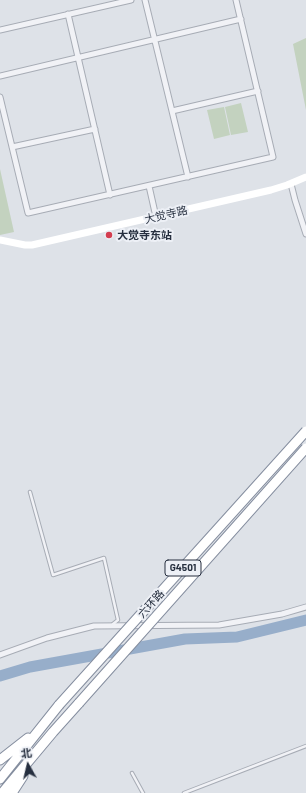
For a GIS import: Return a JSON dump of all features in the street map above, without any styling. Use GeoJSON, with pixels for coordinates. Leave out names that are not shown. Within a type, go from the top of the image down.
{"type":"FeatureCollection","features":[{"type":"Feature","properties":{"kind":"highway","name":"六环路"},"geometry":{"type":"LineString","coordinates":[[0,779],[59,705],[306,432]]}},
{"type":"Feature","properties":{"kind":"highway","name":"六环路"},"geometry":{"type":"LineString","coordinates":[[2,793],[53,732],[306,448]]}},
{"type":"Feature","properties":{"kind":"highway"},"geometry":{"type":"LineString","coordinates":[[0,760],[40,728]]}},
{"type":"Feature","properties":{"kind":"highway"},"geometry":{"type":"LineString","coordinates":[[12,793],[53,732]]}},
{"type":"Feature","properties":{"kind":"main road","name":"大觉寺路"},"geometry":{"type":"LineString","coordinates":[[0,240],[32,245],[271,190],[291,184],[306,177]]}},
{"type":"Feature","properties":{"kind":"street"},"geometry":{"type":"LineString","coordinates":[[0,30],[131,0]]}},
{"type":"Feature","properties":{"kind":"street"},"geometry":{"type":"LineString","coordinates":[[145,0],[188,177]]}},
{"type":"Feature","properties":{"kind":"street"},"geometry":{"type":"LineString","coordinates":[[0,97],[28,213],[273,157],[236,0]]}},
{"type":"Feature","properties":{"kind":"street"},"geometry":{"type":"LineString","coordinates":[[68,14],[110,195]]}},
{"type":"Feature","properties":{"kind":"street"},"geometry":{"type":"LineString","coordinates":[[0,76],[241,19]]}},
{"type":"Feature","properties":{"kind":"street"},"geometry":{"type":"LineString","coordinates":[[172,111],[258,91]]}},
{"type":"Feature","properties":{"kind":"street"},"geometry":{"type":"LineString","coordinates":[[12,147],[95,129]]}},
{"type":"Feature","properties":{"kind":"street"},"geometry":{"type":"LineString","coordinates":[[291,184],[306,234]]}},
{"type":"Feature","properties":{"kind":"street"},"geometry":{"type":"LineString","coordinates":[[149,186],[156,217]]}},
{"type":"Feature","properties":{"kind":"street"},"geometry":{"type":"LineString","coordinates":[[0,655],[47,638],[94,626],[219,625],[282,614],[306,607]]}},
{"type":"Feature","properties":{"kind":"lane"},"geometry":{"type":"LineString","coordinates":[[30,492],[53,575],[104,558],[118,620],[111,626]]}},
{"type":"Feature","properties":{"kind":"lane"},"geometry":{"type":"LineString","coordinates":[[184,793],[306,746]]}},
{"type":"Feature","properties":{"kind":"lane"},"geometry":{"type":"LineString","coordinates":[[132,773],[143,793]]}},
{"type":"Feature","properties":{"kind":"green space"},"geometry":{"type":"Polygon","coordinates":[[[306,38],[306,110],[293,44],[306,38]]]}},
{"type":"Feature","properties":{"kind":"green space"},"geometry":{"type":"Polygon","coordinates":[[[241,103],[248,132],[231,135],[225,107],[241,103]]]}},
{"type":"Feature","properties":{"kind":"green space"},"geometry":{"type":"Polygon","coordinates":[[[224,107],[230,135],[214,139],[207,110],[224,107]]]}},
{"type":"Feature","properties":{"kind":"green space"},"geometry":{"type":"Polygon","coordinates":[[[0,169],[14,232],[0,235],[0,169]]]}},
{"type":"Feature","properties":{"kind":"waterway"},"geometry":{"type":"LineString","coordinates":[[0,676],[30,667],[185,639],[237,637],[306,620]]}},
{"type":"Feature","properties":{"kind":"place","name":"大觉寺东站"},"geometry":{"type":"Point","coordinates":[109,235]}}]}
